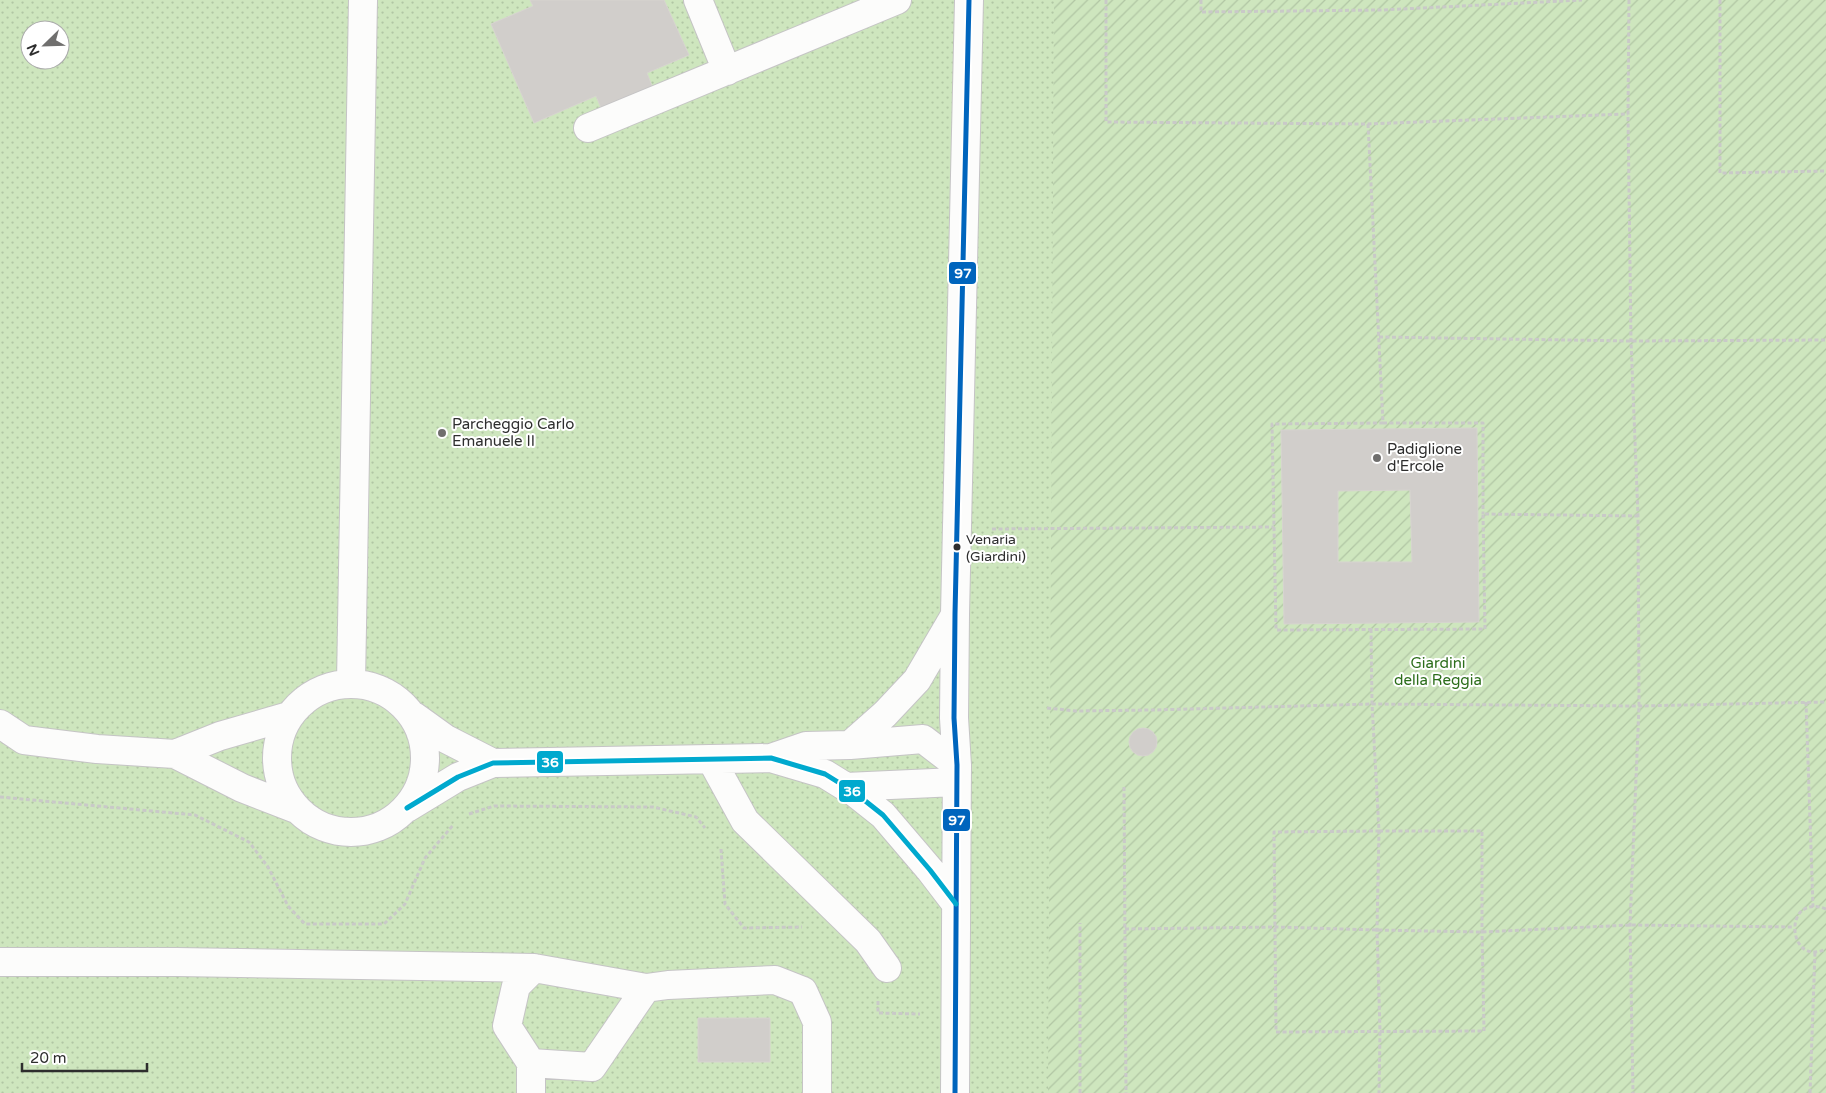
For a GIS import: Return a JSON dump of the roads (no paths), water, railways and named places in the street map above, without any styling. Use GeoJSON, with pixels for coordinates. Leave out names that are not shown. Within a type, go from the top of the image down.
{"type":"FeatureCollection","features":[{"type":"Feature","properties":{"kind":"street"},"geometry":{"type":"LineString","coordinates":[[352,683],[363,0]]}},
{"type":"Feature","properties":{"kind":"street"},"geometry":{"type":"LineString","coordinates":[[698,0],[727,71]]}},
{"type":"Feature","properties":{"kind":"street"},"geometry":{"type":"LineString","coordinates":[[588,128],[897,0]]}},
{"type":"Feature","properties":{"kind":"street"},"geometry":{"type":"LineString","coordinates":[[955,1093],[955,614],[969,0]]}},
{"type":"Feature","properties":{"kind":"street"},"geometry":{"type":"LineString","coordinates":[[850,745],[885,714],[917,680],[955,614]]}},
{"type":"Feature","properties":{"kind":"street"},"geometry":{"type":"LineString","coordinates":[[296,809],[283,788],[277,763],[279,739],[289,716],[306,698],[327,687],[352,683],[376,687],[396,698],[414,716],[446,739],[493,763]]}},
{"type":"Feature","properties":{"kind":"street"},"geometry":{"type":"LineString","coordinates":[[175,754],[220,736],[289,716]]}},
{"type":"Feature","properties":{"kind":"street"},"geometry":{"type":"LineString","coordinates":[[407,808],[420,786],[426,762],[424,738],[414,716]]}},
{"type":"Feature","properties":{"kind":"street"},"geometry":{"type":"LineString","coordinates":[[0,724],[12,740],[97,749],[175,754],[242,788],[296,809],[316,824],[340,832],[365,832],[388,823],[407,808],[458,778],[493,763],[771,758],[806,746],[850,745],[923,739],[956,774]]}},
{"type":"Feature","properties":{"kind":"street"},"geometry":{"type":"LineString","coordinates":[[771,758],[825,774],[846,787],[883,816],[930,870],[956,904]]}},
{"type":"Feature","properties":{"kind":"street"},"geometry":{"type":"LineString","coordinates":[[711,760],[745,821],[868,941],[887,968]]}},
{"type":"Feature","properties":{"kind":"street"},"geometry":{"type":"LineString","coordinates":[[846,787],[956,774]]}},
{"type":"Feature","properties":{"kind":"street"},"geometry":{"type":"LineString","coordinates":[[0,962],[177,962],[534,968],[646,988],[668,985],[775,980],[803,991],[817,1022],[817,1093]]}},
{"type":"Feature","properties":{"kind":"street"},"geometry":{"type":"LineString","coordinates":[[531,1093],[531,1063],[507,1026],[516,986],[534,968]]}},
{"type":"Feature","properties":{"kind":"street"},"geometry":{"type":"LineString","coordinates":[[531,1063],[592,1067],[646,988]]}},
{"type":"Feature","properties":{"kind":"place","name":"Parcheggio Carlo Emanuele II"},"geometry":{"type":"Point","coordinates":[442,433]}},
{"type":"Feature","properties":{"kind":"place","name":"Padiglione d'Ercole"},"geometry":{"type":"Point","coordinates":[1377,458]}},
{"type":"Feature","properties":{"kind":"place","name":"Venaria (Giardini)"},"geometry":{"type":"Point","coordinates":[957,547]}},
{"type":"Feature","properties":{"kind":"park label","name":"Giardini della Reggia"},"geometry":{"type":"Point","coordinates":[1438,672]}}]}
